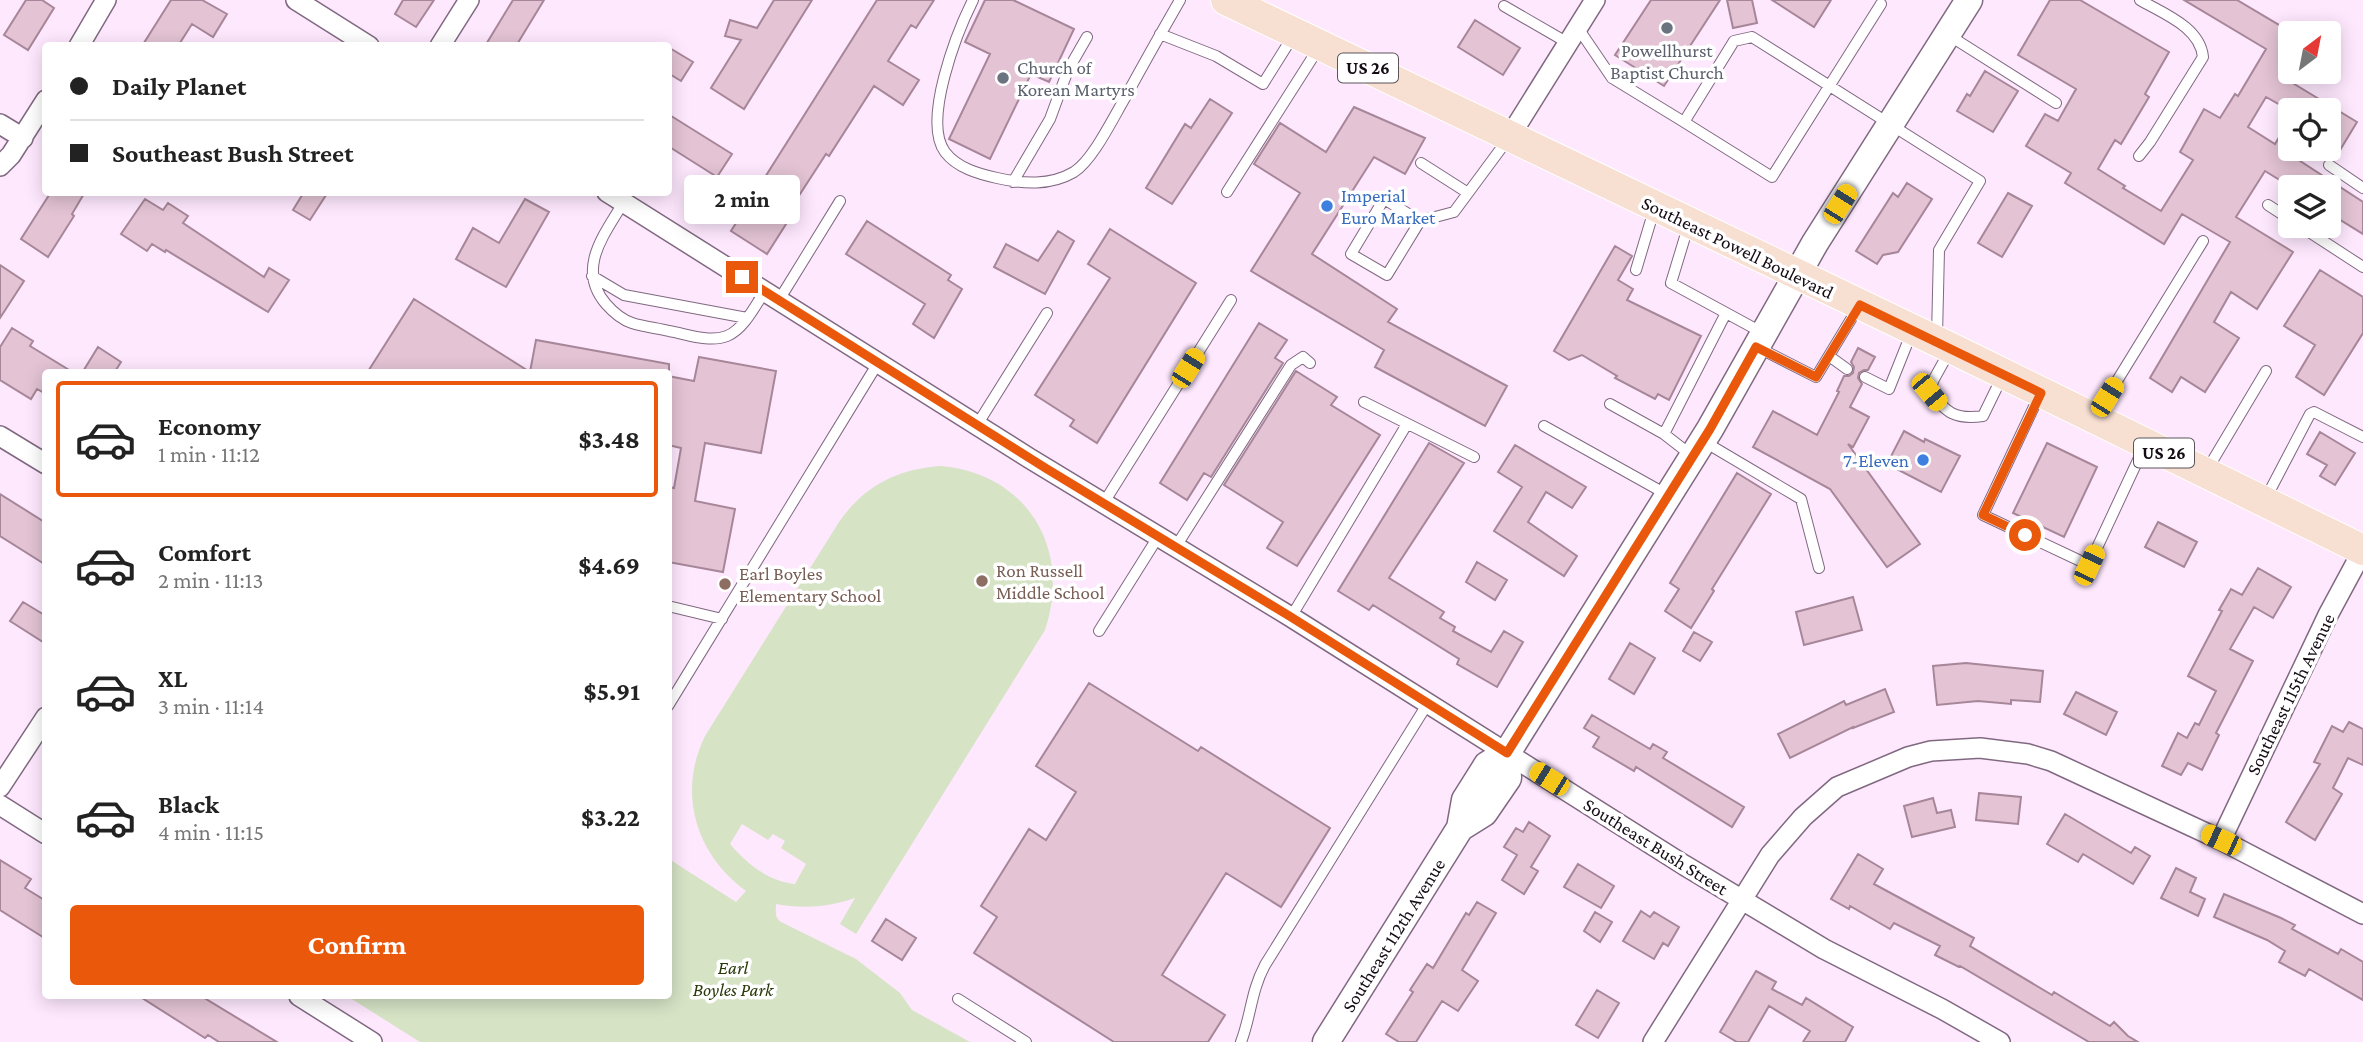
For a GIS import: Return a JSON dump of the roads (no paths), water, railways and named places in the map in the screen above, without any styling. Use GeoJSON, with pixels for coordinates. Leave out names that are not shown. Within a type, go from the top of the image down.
{"type":"FeatureCollection","features":[{"type":"Feature","properties":{"kind":"main road","name":"Southeast Powell Boulevard"},"geometry":{"type":"LineString","coordinates":[[1226,0],[1934,340],[2363,550]]}},
{"type":"Feature","properties":{"kind":"street"},"geometry":{"type":"LineString","coordinates":[[81,42],[106,0]]}},
{"type":"Feature","properties":{"kind":"street"},"geometry":{"type":"LineString","coordinates":[[296,0],[363,42]]}},
{"type":"Feature","properties":{"kind":"street"},"geometry":{"type":"LineString","coordinates":[[443,42],[469,0]]}},
{"type":"Feature","properties":{"kind":"street"},"geometry":{"type":"LineString","coordinates":[[1510,136],[1595,0]]}},
{"type":"Feature","properties":{"kind":"street","name":"Southeast 112th Avenue"},"geometry":{"type":"LineString","coordinates":[[1326,1042],[1460,828],[1484,813],[1507,778],[1507,753],[1697,449],[1797,275],[1969,0]]}},
{"type":"Feature","properties":{"kind":"street"},"geometry":{"type":"LineString","coordinates":[[0,166],[11,155],[42,107]]}},
{"type":"Feature","properties":{"kind":"street"},"geometry":{"type":"LineString","coordinates":[[0,124],[23,138]]}},
{"type":"Feature","properties":{"kind":"street","name":"Southeast Bush Street"},"geometry":{"type":"LineString","coordinates":[[615,198],[1743,900],[1977,1036],[2000,1042]]}},
{"type":"Feature","properties":{"kind":"street"},"geometry":{"type":"LineString","coordinates":[[0,436],[42,462]]}},
{"type":"Feature","properties":{"kind":"street","name":"Southeast 115th Avenue"},"geometry":{"type":"LineString","coordinates":[[2221,840],[2328,615],[2363,550]]}},
{"type":"Feature","properties":{"kind":"street"},"geometry":{"type":"LineString","coordinates":[[0,787],[42,723]]}},
{"type":"Feature","properties":{"kind":"street"},"geometry":{"type":"LineString","coordinates":[[1653,1042],[1770,855],[1803,817],[1838,787],[1908,757],[1931,751],[1980,748],[2028,754],[2051,761],[2221,840],[2363,914]]}},
{"type":"Feature","properties":{"kind":"street"},"geometry":{"type":"LineString","coordinates":[[0,805],[42,831]]}},
{"type":"Feature","properties":{"kind":"street"},"geometry":{"type":"LineString","coordinates":[[304,999],[372,1042]]}},
{"type":"Feature","properties":{"kind":"lane"},"geometry":{"type":"LineString","coordinates":[[972,0],[958,31],[943,85],[936,124],[944,151],[957,163],[982,175],[1013,182],[1051,183],[1076,171],[1098,144],[1180,0]]}},
{"type":"Feature","properties":{"kind":"lane"},"geometry":{"type":"LineString","coordinates":[[2139,156],[2203,57],[2202,45],[2196,35],[2140,0]]}},
{"type":"Feature","properties":{"kind":"lane"},"geometry":{"type":"LineString","coordinates":[[1504,6],[1573,36],[1612,78],[1772,177],[1881,4]]}},
{"type":"Feature","properties":{"kind":"lane"},"geometry":{"type":"LineString","coordinates":[[1160,34],[1216,56],[1263,84],[1308,39]]}},
{"type":"Feature","properties":{"kind":"lane"},"geometry":{"type":"LineString","coordinates":[[1947,35],[2056,103]]}},
{"type":"Feature","properties":{"kind":"lane"},"geometry":{"type":"LineString","coordinates":[[1013,182],[1050,119],[1068,70],[1087,37]]}},
{"type":"Feature","properties":{"kind":"lane"},"geometry":{"type":"LineString","coordinates":[[1684,122],[1734,41],[1752,37],[1980,181],[1939,250],[1929,392],[1943,409],[1963,419],[1983,416],[2003,374]]}},
{"type":"Feature","properties":{"kind":"lane"},"geometry":{"type":"LineString","coordinates":[[1227,192],[1308,39]]}},
{"type":"Feature","properties":{"kind":"lane"},"geometry":{"type":"LineString","coordinates":[[1420,221],[1384,199],[1351,254],[1387,275],[1420,221],[1454,212],[1510,136]]}},
{"type":"Feature","properties":{"kind":"lane"},"geometry":{"type":"LineString","coordinates":[[1421,163],[1468,193]]}},
{"type":"Feature","properties":{"kind":"lane"},"geometry":{"type":"LineString","coordinates":[[2329,165],[2363,188]]}},
{"type":"Feature","properties":{"kind":"lane"},"geometry":{"type":"LineString","coordinates":[[615,198],[594,258],[592,276],[597,295],[611,310],[630,323],[713,340],[730,335],[772,296],[840,201]]}},
{"type":"Feature","properties":{"kind":"lane"},"geometry":{"type":"LineString","coordinates":[[2268,205],[2278,212]]}},
{"type":"Feature","properties":{"kind":"lane"},"geometry":{"type":"LineString","coordinates":[[1636,270],[1655,207]]}},
{"type":"Feature","properties":{"kind":"lane"},"geometry":{"type":"LineString","coordinates":[[1689,223],[1671,283],[1726,313],[1760,340],[1816,377],[1860,305]]}},
{"type":"Feature","properties":{"kind":"lane"},"geometry":{"type":"LineString","coordinates":[[2318,238],[2363,267]]}},
{"type":"Feature","properties":{"kind":"lane"},"geometry":{"type":"LineString","coordinates":[[2094,419],[2203,241]]}},
{"type":"Feature","properties":{"kind":"lane"},"geometry":{"type":"LineString","coordinates":[[592,276],[624,295],[747,318]]}},
{"type":"Feature","properties":{"kind":"lane"},"geometry":{"type":"LineString","coordinates":[[1103,503],[1231,300]]}},
{"type":"Feature","properties":{"kind":"lane"},"geometry":{"type":"LineString","coordinates":[[976,425],[1047,313]]}},
{"type":"Feature","properties":{"kind":"lane"},"geometry":{"type":"LineString","coordinates":[[1664,433],[1726,313]]}},
{"type":"Feature","properties":{"kind":"lane"},"geometry":{"type":"LineString","coordinates":[[1865,377],[1889,389],[1934,340]]}},
{"type":"Feature","properties":{"kind":"lane"},"geometry":{"type":"LineString","coordinates":[[1829,356],[1847,369]]}},
{"type":"Feature","properties":{"kind":"lane"},"geometry":{"type":"LineString","coordinates":[[1175,548],[1291,365],[1303,357],[1310,363]]}},
{"type":"Feature","properties":{"kind":"lane"},"geometry":{"type":"LineString","coordinates":[[672,700],[878,363]]}},
{"type":"Feature","properties":{"kind":"lane"},"geometry":{"type":"LineString","coordinates":[[2205,473],[2266,371]]}},
{"type":"Feature","properties":{"kind":"lane"},"geometry":{"type":"LineString","coordinates":[[2041,393],[1983,515],[2089,565],[2146,444]]}},
{"type":"Feature","properties":{"kind":"lane"},"geometry":{"type":"LineString","coordinates":[[1364,402],[1474,457]]}},
{"type":"Feature","properties":{"kind":"lane"},"geometry":{"type":"LineString","coordinates":[[1610,404],[1801,499],[1819,568]]}},
{"type":"Feature","properties":{"kind":"lane"},"geometry":{"type":"LineString","coordinates":[[2264,502],[2310,414],[2314,412],[2363,437]]}},
{"type":"Feature","properties":{"kind":"lane"},"geometry":{"type":"LineString","coordinates":[[1291,617],[1407,424]]}},
{"type":"Feature","properties":{"kind":"lane"},"geometry":{"type":"LineString","coordinates":[[1544,426],[1668,496]]}},
{"type":"Feature","properties":{"kind":"lane"},"geometry":{"type":"LineString","coordinates":[[1100,631],[1158,537]]}},
{"type":"Feature","properties":{"kind":"lane"},"geometry":{"type":"LineString","coordinates":[[672,607],[722,619]]}},
{"type":"Feature","properties":{"kind":"lane"},"geometry":{"type":"LineString","coordinates":[[1241,1042],[1255,984],[1265,965],[1428,703]]}},
{"type":"Feature","properties":{"kind":"lane"},"geometry":{"type":"LineString","coordinates":[[958,999],[1026,1042]]}},
{"type":"Feature","properties":{"kind":"place","name":"Powellhurst Baptist Church"},"geometry":{"type":"Point","coordinates":[1667,28]}},
{"type":"Feature","properties":{"kind":"place","name":"Church of Korean Martyrs"},"geometry":{"type":"Point","coordinates":[1003,78]}},
{"type":"Feature","properties":{"kind":"place","name":"Imperial Euro Market"},"geometry":{"type":"Point","coordinates":[1327,206]}},
{"type":"Feature","properties":{"kind":"place","name":"7-Eleven"},"geometry":{"type":"Point","coordinates":[1923,460]}},
{"type":"Feature","properties":{"kind":"place","name":"Ron Russell Middle School"},"geometry":{"type":"Point","coordinates":[982,581]}},
{"type":"Feature","properties":{"kind":"place","name":"Earl Boyles Elementary School"},"geometry":{"type":"Point","coordinates":[725,584]}},
{"type":"Feature","properties":{"kind":"park label","name":"Earl Boyles Park"},"geometry":{"type":"Point","coordinates":[733,978]}}]}
